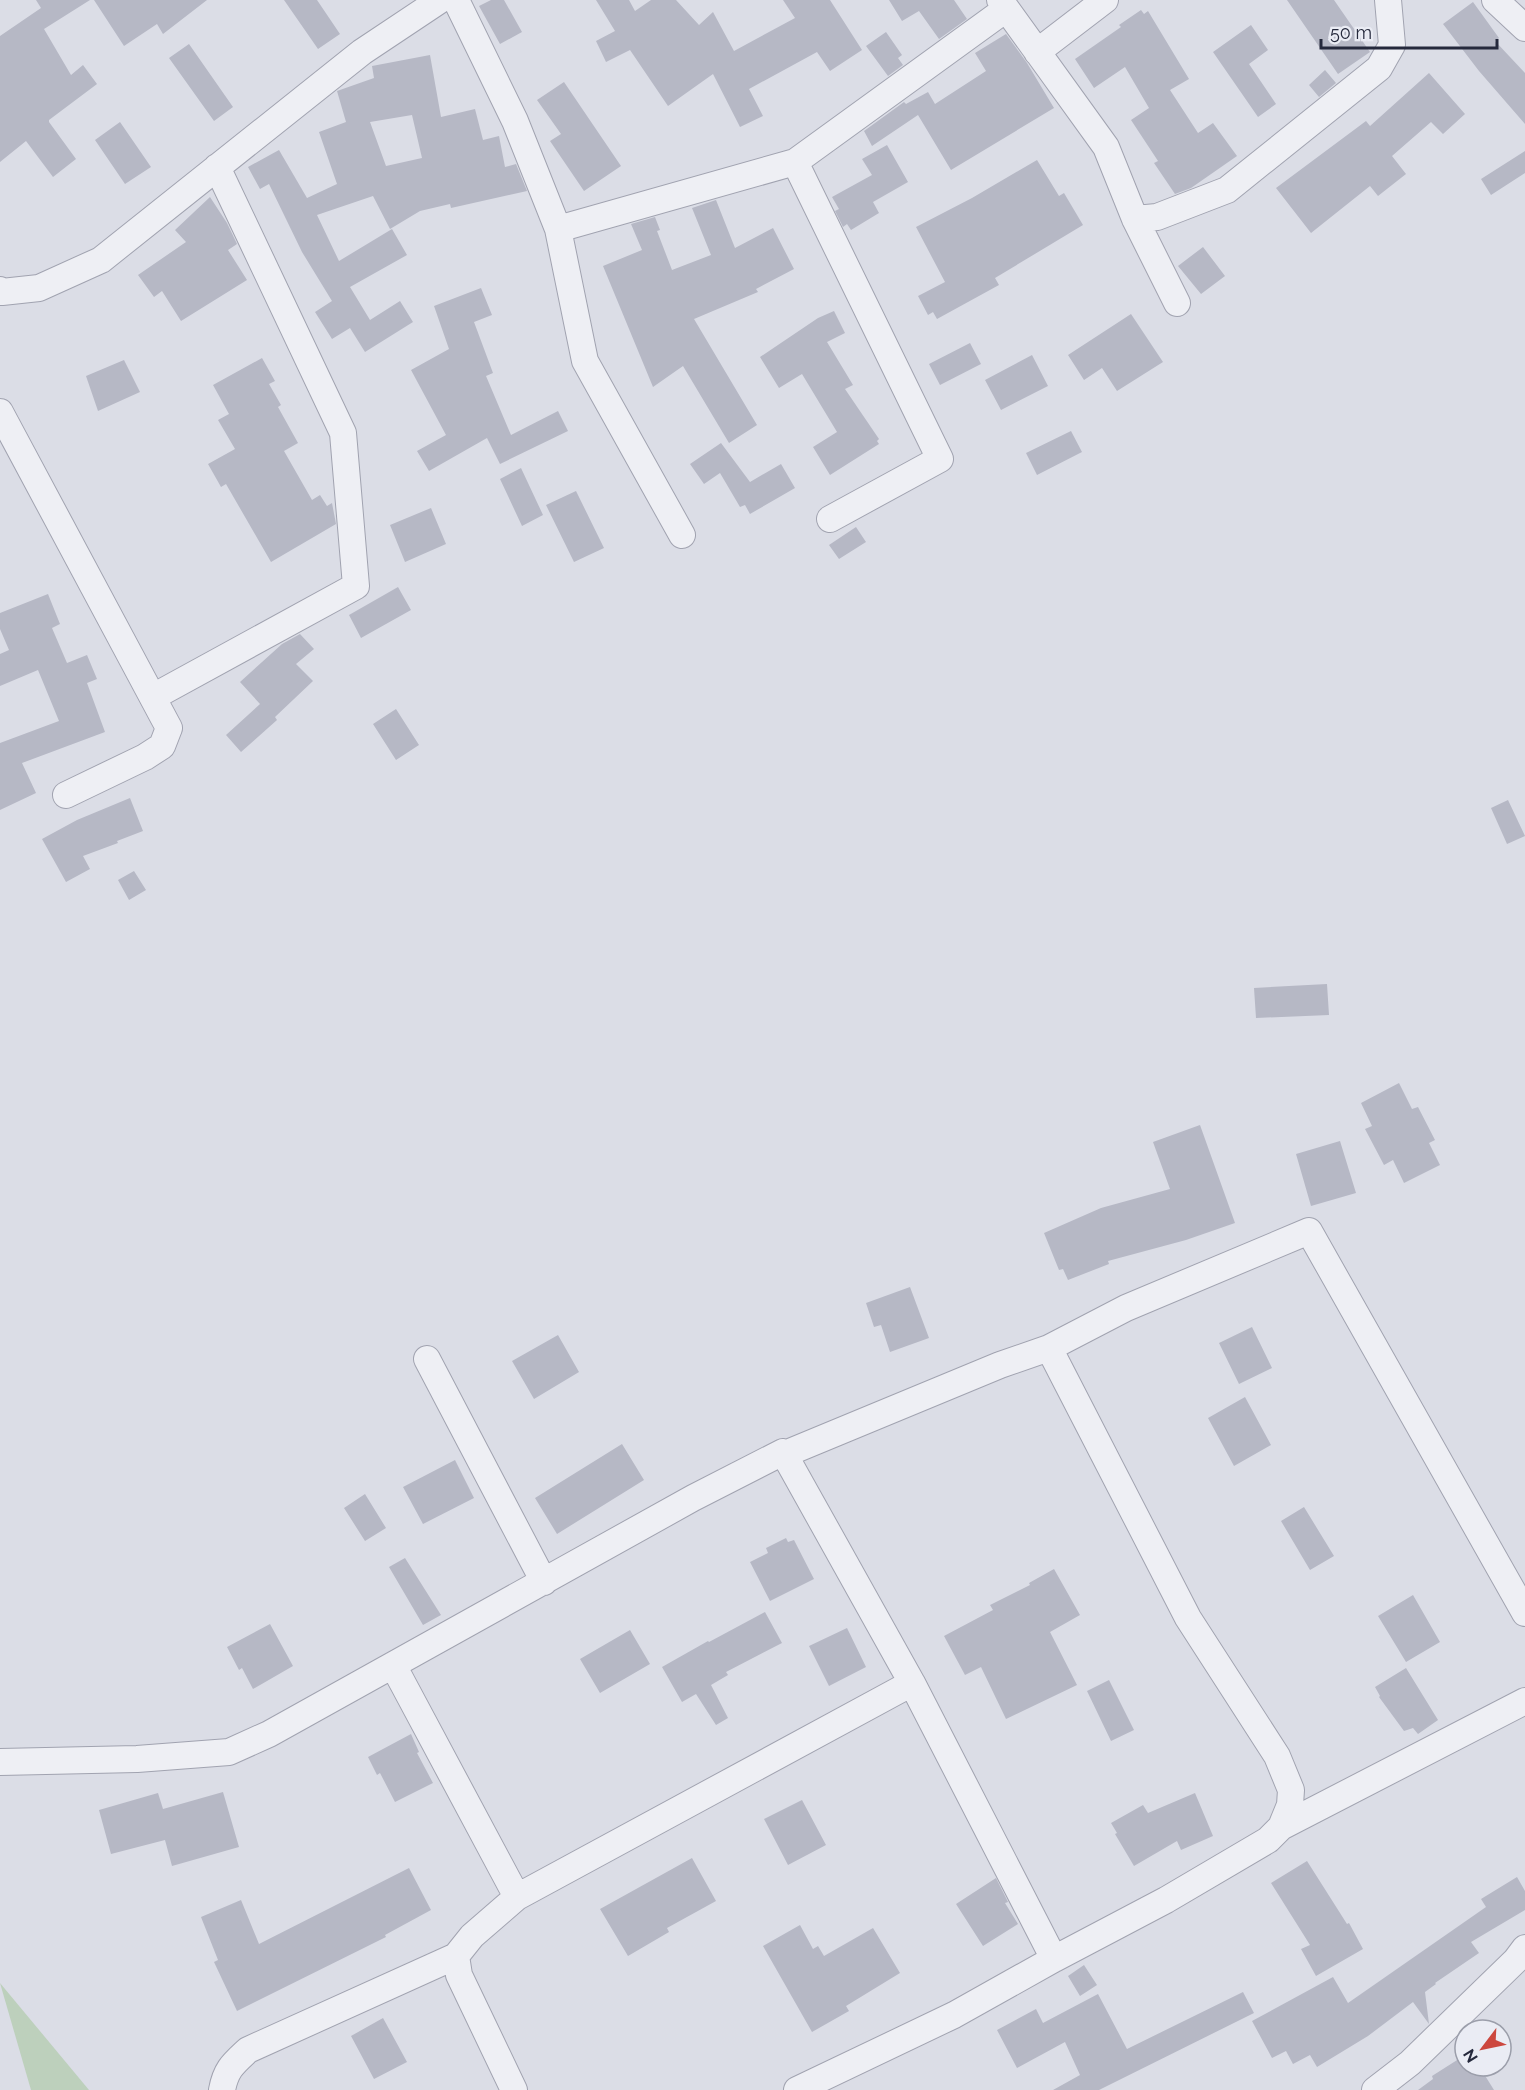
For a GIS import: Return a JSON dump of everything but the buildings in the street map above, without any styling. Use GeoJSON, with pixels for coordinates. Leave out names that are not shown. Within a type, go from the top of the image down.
{"type":"FeatureCollection","features":[{"type":"Feature","properties":{"kind":"street"},"geometry":{"type":"LineString","coordinates":[[0,290],[2,292],[39,288],[101,260],[362,52],[440,0]]}},
{"type":"Feature","properties":{"kind":"street"},"geometry":{"type":"LineString","coordinates":[[456,0],[515,121],[558,229],[585,361],[682,535]]}},
{"type":"Feature","properties":{"kind":"street"},"geometry":{"type":"LineString","coordinates":[[1037,52],[1105,0]]}},
{"type":"Feature","properties":{"kind":"street"},"geometry":{"type":"LineString","coordinates":[[1134,219],[1157,218],[1227,190],[1379,68],[1392,45],[1388,0]]}},
{"type":"Feature","properties":{"kind":"street"},"geometry":{"type":"LineString","coordinates":[[1495,0],[1525,28]]}},
{"type":"Feature","properties":{"kind":"street"},"geometry":{"type":"LineString","coordinates":[[558,229],[795,162],[1003,4],[1106,147],[1134,219],[1177,303]]}},
{"type":"Feature","properties":{"kind":"street"},"geometry":{"type":"LineString","coordinates":[[795,162],[940,459],[830,519]]}},
{"type":"Feature","properties":{"kind":"street"},"geometry":{"type":"LineString","coordinates":[[153,697],[356,586],[343,433],[217,166]]}},
{"type":"Feature","properties":{"kind":"street"},"geometry":{"type":"LineString","coordinates":[[0,412],[169,728],[162,746],[145,757],[66,795]]}},
{"type":"Feature","properties":{"kind":"street"},"geometry":{"type":"LineString","coordinates":[[0,1762],[137,1759],[229,1752],[269,1734],[693,1498],[783,1452],[784,1454],[1000,1365],[1049,1348],[1126,1308],[1309,1231],[1525,1613]]}},
{"type":"Feature","properties":{"kind":"street"},"geometry":{"type":"LineString","coordinates":[[1049,1348],[1188,1618],[1277,1756],[1291,1790],[1290,1805],[1281,1827]]}},
{"type":"Feature","properties":{"kind":"street"},"geometry":{"type":"LineString","coordinates":[[427,1359],[544,1582]]}},
{"type":"Feature","properties":{"kind":"street"},"geometry":{"type":"LineString","coordinates":[[783,1452],[912,1683],[1054,1959]]}},
{"type":"Feature","properties":{"kind":"street"},"geometry":{"type":"LineString","coordinates":[[393,1665],[517,1897]]}},
{"type":"Feature","properties":{"kind":"street"},"geometry":{"type":"LineString","coordinates":[[222,2090],[225,2075],[233,2063],[248,2050],[456,1956],[472,1936],[517,1897],[912,1683]]}},
{"type":"Feature","properties":{"kind":"street"},"geometry":{"type":"LineString","coordinates":[[797,2090],[954,2015],[1166,1900],[1268,1840],[1281,1827],[1525,1701]]}},
{"type":"Feature","properties":{"kind":"street"},"geometry":{"type":"LineString","coordinates":[[1375,2090],[1410,2063],[1516,1960],[1525,1948]]}},
{"type":"Feature","properties":{"kind":"street"},"geometry":{"type":"LineString","coordinates":[[456,1956],[459,1975],[514,2090]]}},
{"type":"Feature","properties":{"kind":"green space"},"geometry":{"type":"Polygon","coordinates":[[[0,1983],[89,2090],[31,2090],[0,1983]]]}}]}
